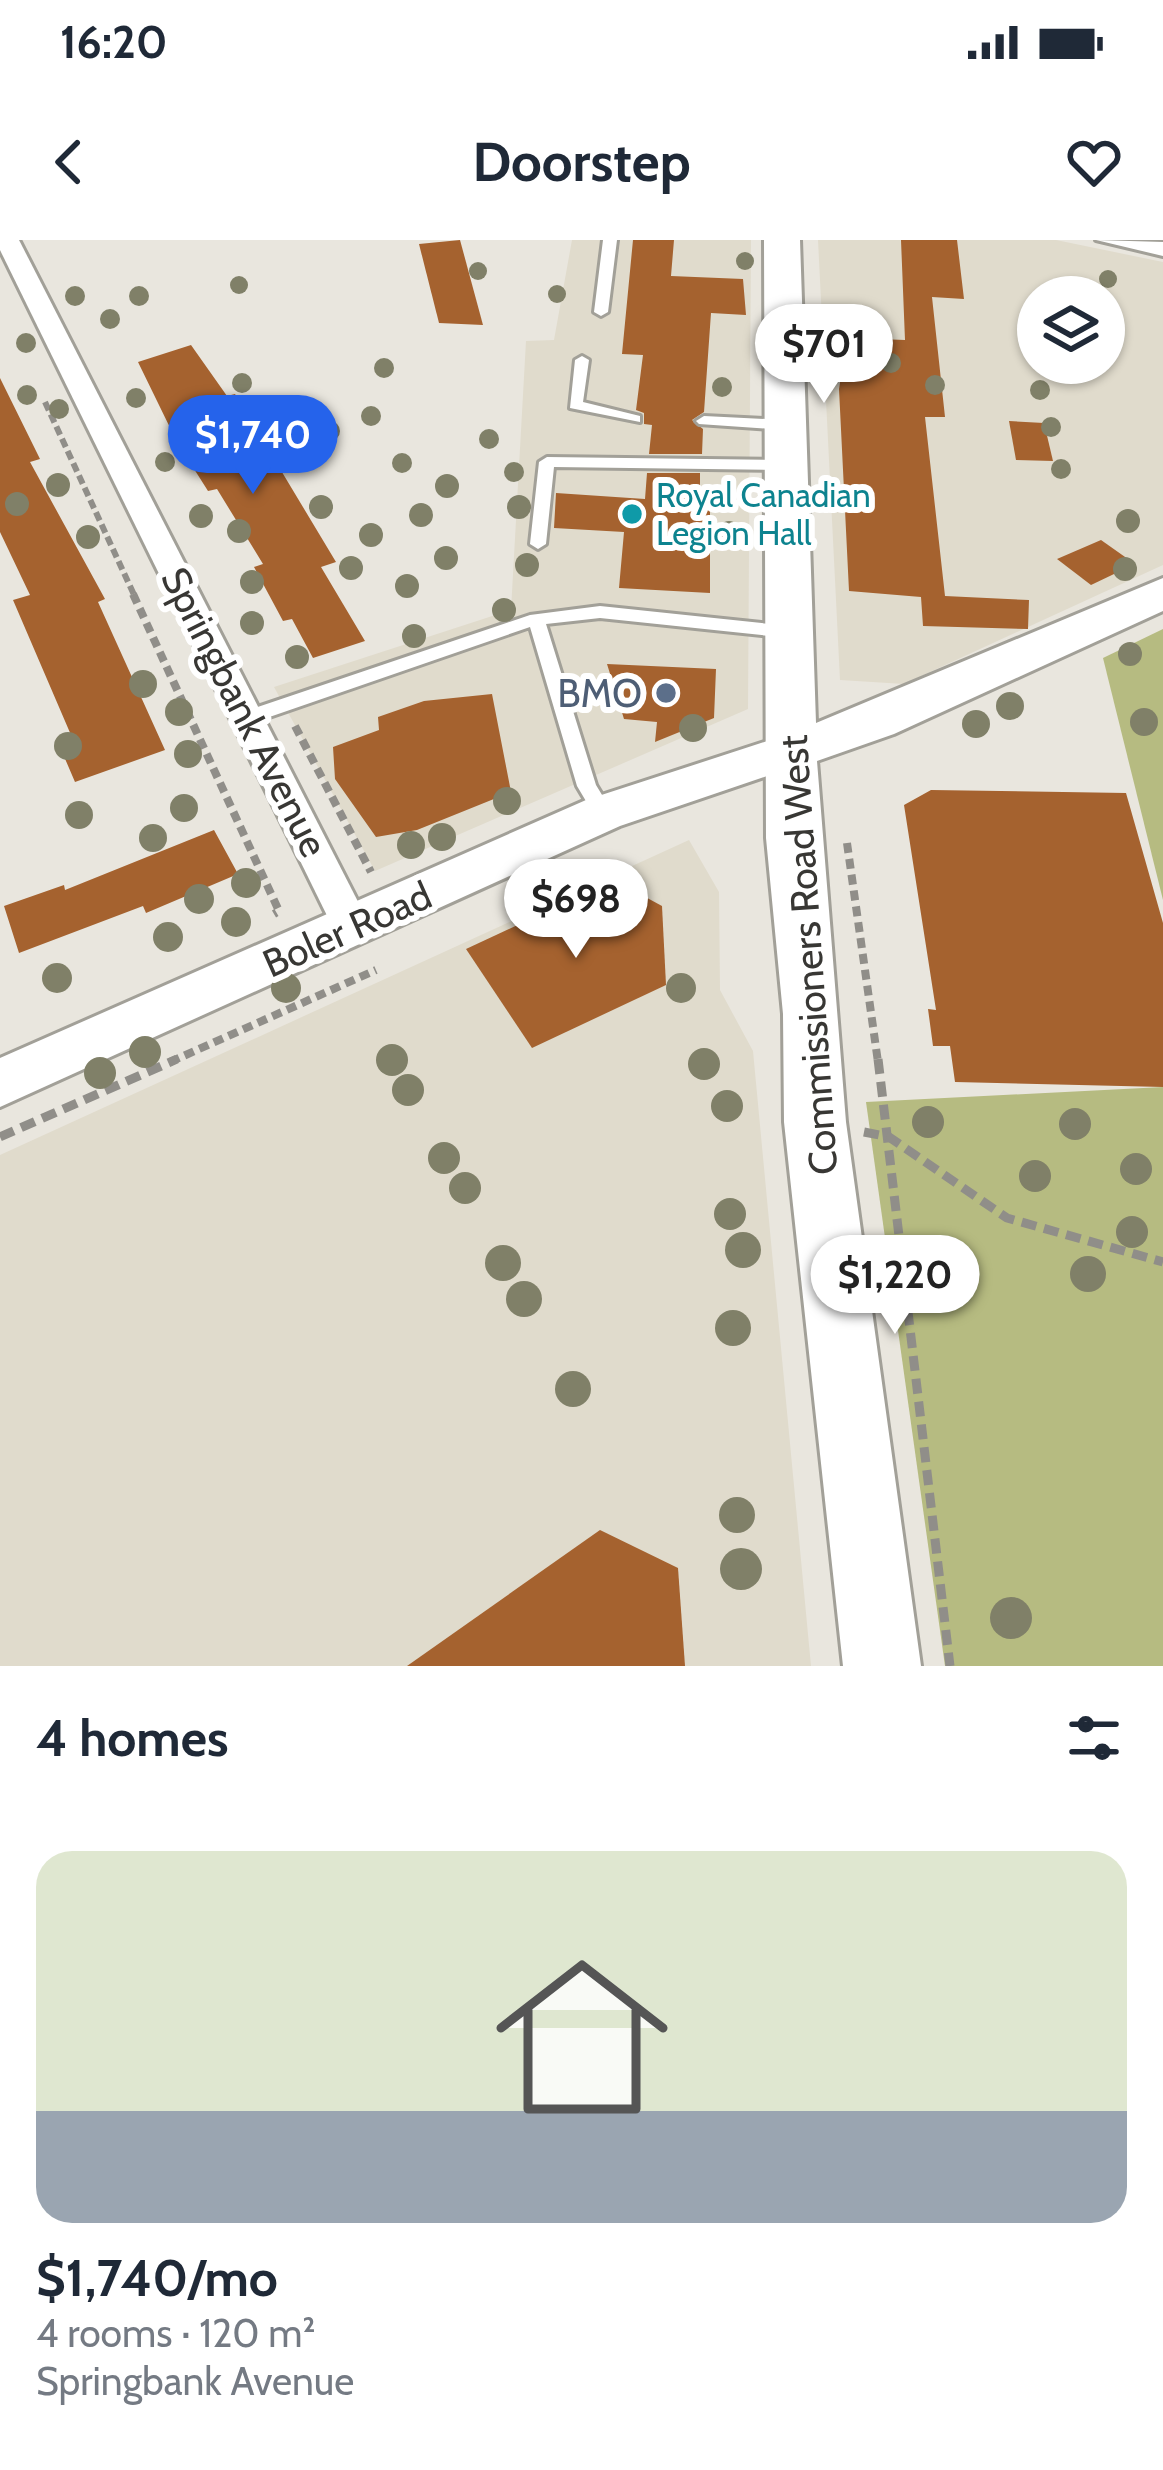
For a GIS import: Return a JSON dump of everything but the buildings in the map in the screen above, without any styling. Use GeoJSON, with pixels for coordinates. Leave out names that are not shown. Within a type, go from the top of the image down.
{"type":"FeatureCollection","features":[{"type":"Feature","properties":{"kind":"main road","name":"Commissioners Road West"},"geometry":{"type":"LineString","coordinates":[[782,240],[792,750],[815,1122],[883,1666]]}},
{"type":"Feature","properties":{"kind":"main road","name":"Boler Road"},"geometry":{"type":"LineString","coordinates":[[792,750],[876,721],[1163,593]]}},
{"type":"Feature","properties":{"kind":"street","name":"Springbank Avenue"},"geometry":{"type":"LineString","coordinates":[[7,240],[364,948]]}},
{"type":"Feature","properties":{"kind":"street"},"geometry":{"type":"LineString","coordinates":[[1108,240],[1163,249]]}},
{"type":"Feature","properties":{"kind":"street","name":"Boler Road"},"geometry":{"type":"LineString","coordinates":[[0,1083],[364,948],[603,813],[792,750]]}},
{"type":"Feature","properties":{"kind":"lane"},"geometry":{"type":"LineString","coordinates":[[601,312],[610,240]]}},
{"type":"Feature","properties":{"kind":"lane"},"geometry":{"type":"LineString","coordinates":[[582,360],[575,405],[635,418]]}},
{"type":"Feature","properties":{"kind":"lane"},"geometry":{"type":"LineString","coordinates":[[704,421],[786,445]]}},
{"type":"Feature","properties":{"kind":"lane"},"geometry":{"type":"LineString","coordinates":[[538,544],[547,462],[786,445]]}},
{"type":"Feature","properties":{"kind":"lane"},"geometry":{"type":"LineString","coordinates":[[249,717],[536,619],[600,612],[789,632]]}},
{"type":"Feature","properties":{"kind":"lane"},"geometry":{"type":"LineString","coordinates":[[536,619],[587,786],[603,813]]}},
{"type":"Feature","properties":{"kind":"path"},"geometry":{"type":"LineString","coordinates":[[45,402],[279,911],[258,921]]}},
{"type":"Feature","properties":{"kind":"path"},"geometry":{"type":"LineString","coordinates":[[845,824],[889,1137],[950,1666]]}},
{"type":"Feature","properties":{"kind":"path"},"geometry":{"type":"LineString","coordinates":[[0,1137],[364,948]]}},
{"type":"Feature","properties":{"kind":"path"},"geometry":{"type":"LineString","coordinates":[[815,1122],[889,1137],[1007,1218],[1163,1262]]}},
{"type":"Feature","properties":{"kind":"shaded area"},"geometry":{"type":"Polygon","coordinates":[[[572,240],[751,240],[748,709],[375,871],[274,687],[511,610],[526,341],[554,340],[572,240]]]}},
{"type":"Feature","properties":{"kind":"shaded area"},"geometry":{"type":"Polygon","coordinates":[[[818,240],[1056,240],[1163,262],[1163,565],[904,684],[840,680],[818,240]]]}},
{"type":"Feature","properties":{"kind":"shaded area"},"geometry":{"type":"Polygon","coordinates":[[[689,840],[719,892],[720,990],[753,1051],[811,1666],[0,1666],[0,1155],[689,840]]]}},
{"type":"Feature","properties":{"kind":"green space"},"geometry":{"type":"Polygon","coordinates":[[[1163,629],[1163,900],[1103,658],[1163,629]]]}},
{"type":"Feature","properties":{"kind":"green space"},"geometry":{"type":"Polygon","coordinates":[[[1163,1087],[1163,1666],[945,1666],[866,1102],[1163,1087]]]}},
{"type":"Feature","properties":{"kind":"place","name":"Royal Canadian Legion Hall"},"geometry":{"type":"Point","coordinates":[632,514]}},
{"type":"Feature","properties":{"kind":"place","name":"BMO"},"geometry":{"type":"Point","coordinates":[666,693]}}]}
